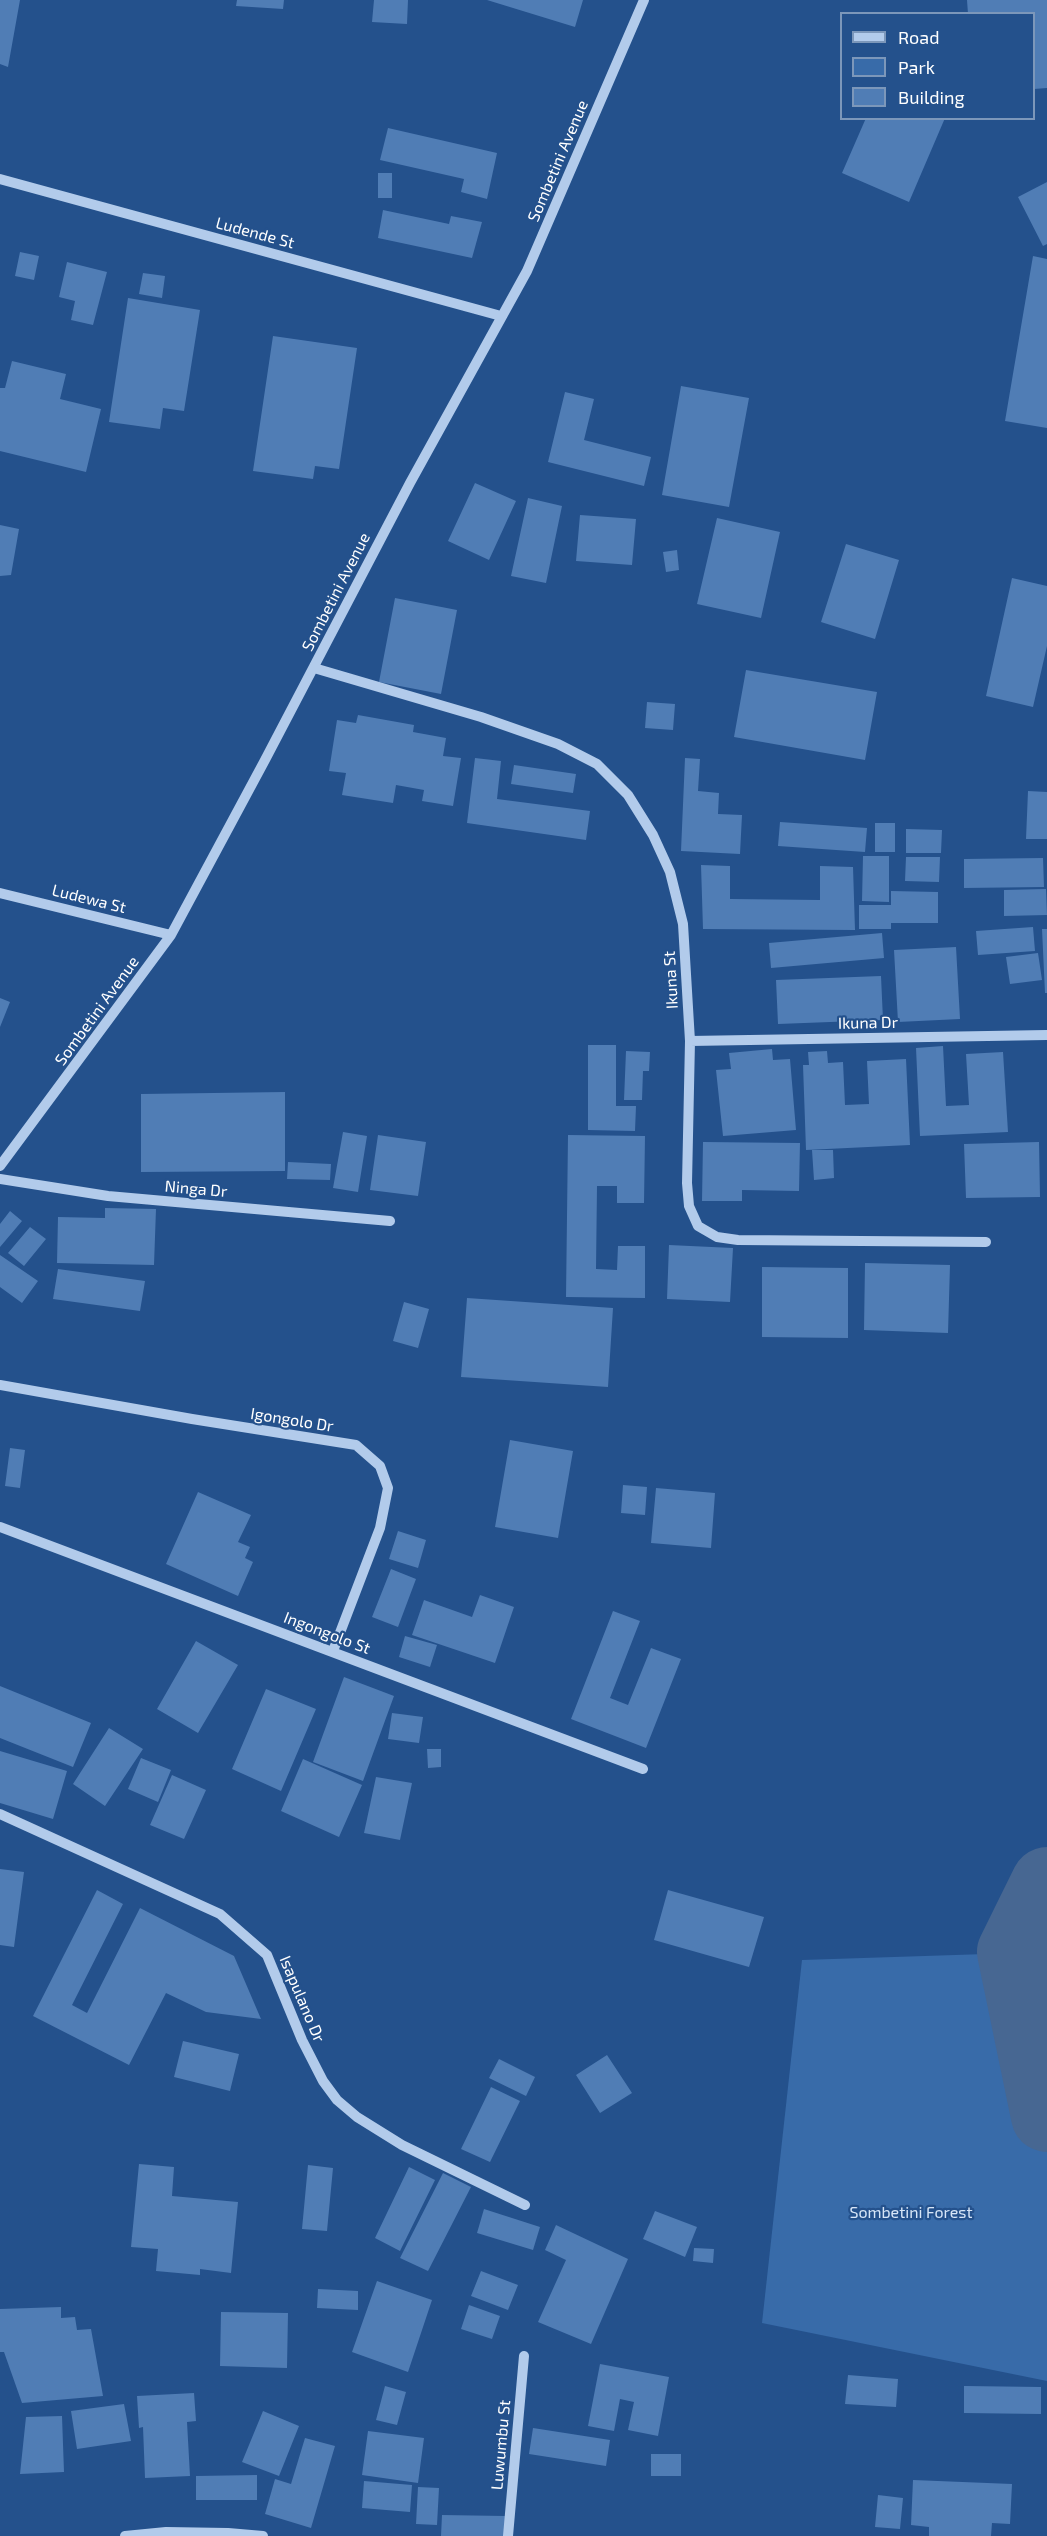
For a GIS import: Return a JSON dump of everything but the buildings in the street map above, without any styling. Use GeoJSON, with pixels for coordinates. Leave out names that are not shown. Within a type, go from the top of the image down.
{"type":"FeatureCollection","features":[{"type":"Feature","properties":{"kind":"street","name":"Sombetini Avenue"},"geometry":{"type":"LineString","coordinates":[[0,1166],[171,934],[314,668],[410,483],[527,271],[644,0]]}},
{"type":"Feature","properties":{"kind":"street","name":"Ludende St"},"geometry":{"type":"LineString","coordinates":[[0,178],[501,316]]}},
{"type":"Feature","properties":{"kind":"street","name":"Ikuna St"},"geometry":{"type":"LineString","coordinates":[[314,668],[481,717],[558,744],[597,764],[628,795],[653,835],[670,872],[683,924],[690,1041],[687,1183],[689,1206],[698,1226],[717,1237],[738,1240],[986,1242]]}},
{"type":"Feature","properties":{"kind":"street","name":"Ludewa St"},"geometry":{"type":"LineString","coordinates":[[0,894],[171,934]]}},
{"type":"Feature","properties":{"kind":"street","name":"Ikuna Dr"},"geometry":{"type":"LineString","coordinates":[[690,1041],[1047,1035]]}},
{"type":"Feature","properties":{"kind":"street","name":"Ninga Dr"},"geometry":{"type":"LineString","coordinates":[[0,1179],[108,1196],[390,1221]]}},
{"type":"Feature","properties":{"kind":"street","name":"Igongolo Dr"},"geometry":{"type":"LineString","coordinates":[[0,1384],[192,1419],[356,1445],[380,1466],[388,1488],[380,1528],[333,1651]]}},
{"type":"Feature","properties":{"kind":"street","name":"Ingongolo St"},"geometry":{"type":"LineString","coordinates":[[0,1527],[643,1769]]}},
{"type":"Feature","properties":{"kind":"street","name":"Isapulano Dr"},"geometry":{"type":"LineString","coordinates":[[0,1814],[220,1914],[267,1955],[302,2040],[323,2081],[338,2100],[357,2117],[402,2145],[525,2205]]}},
{"type":"Feature","properties":{"kind":"street","name":"Luwumbu St"},"geometry":{"type":"LineString","coordinates":[[508,2536],[524,2356]]}},
{"type":"Feature","properties":{"kind":"street"},"geometry":{"type":"LineString","coordinates":[[125,2536],[166,2532],[262,2536]]}},
{"type":"Feature","properties":{"kind":"green space","name":"Sombetini Forest"},"geometry":{"type":"Polygon","coordinates":[[[1047,1952],[1047,2381],[762,2323],[802,1960],[1047,1952]]]}},
{"type":"Feature","properties":{"kind":"waterway"},"geometry":{"type":"LineString","coordinates":[[1047,1883],[1013,1952],[1047,2116]]}}]}
